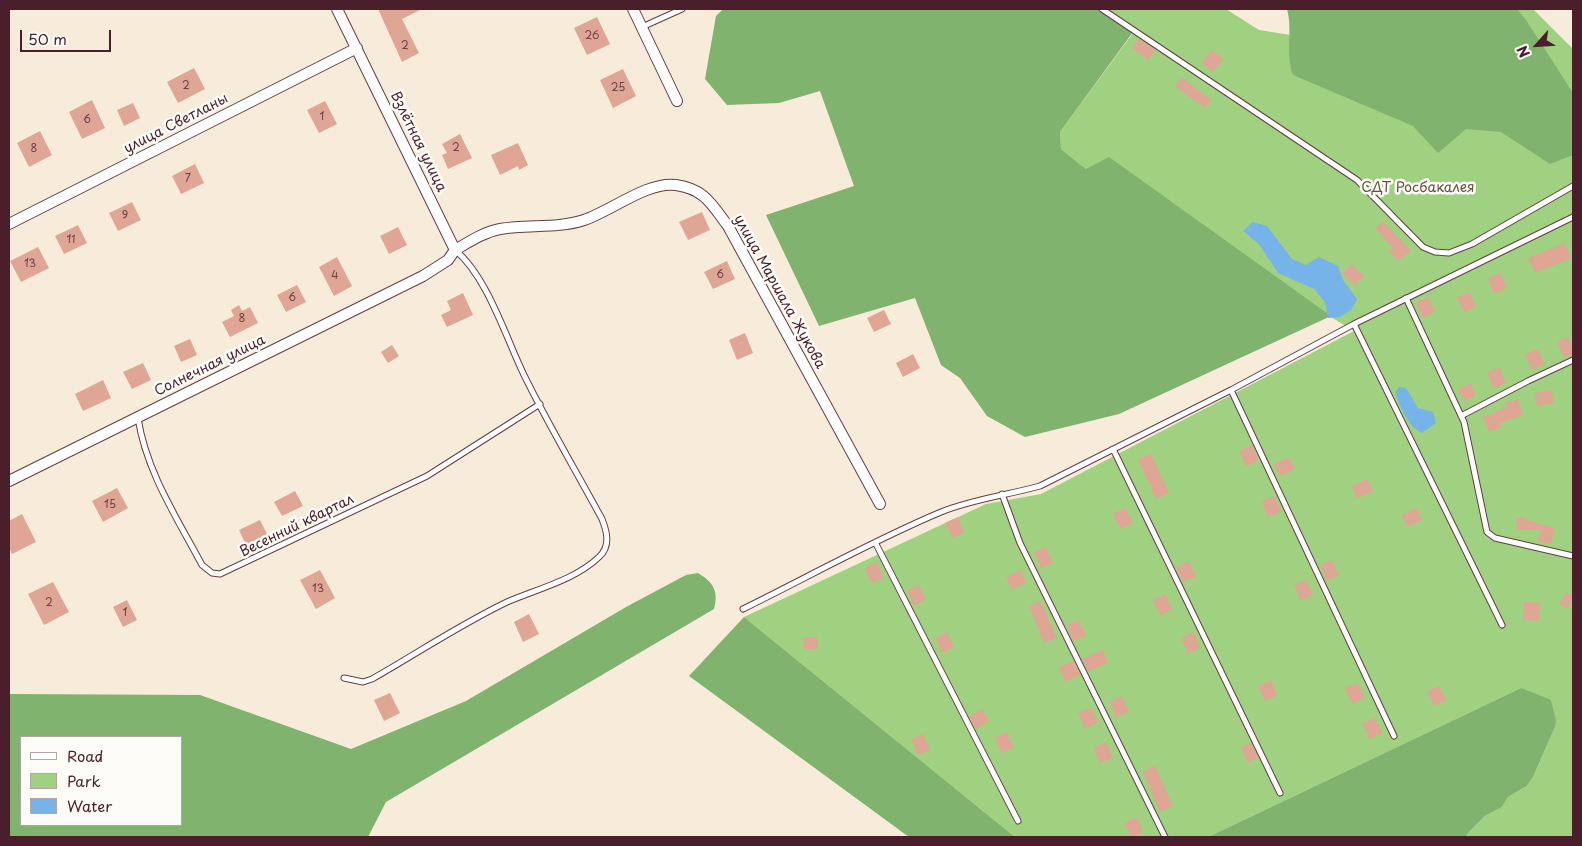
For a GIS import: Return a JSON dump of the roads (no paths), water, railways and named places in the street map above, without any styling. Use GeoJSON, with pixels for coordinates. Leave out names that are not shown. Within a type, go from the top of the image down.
{"type":"FeatureCollection","features":[{"type":"Feature","properties":{"kind":"street","name":"Взлётная улица"},"geometry":{"type":"LineString","coordinates":[[337,9],[455,250]]}},
{"type":"Feature","properties":{"kind":"street"},"geometry":{"type":"LineString","coordinates":[[633,9],[677,101]]}},
{"type":"Feature","properties":{"kind":"street","name":"улица Светланы"},"geometry":{"type":"LineString","coordinates":[[9,224],[356,48]]}},
{"type":"Feature","properties":{"kind":"street","name":"улица Маршала Жукова"},"geometry":{"type":"LineString","coordinates":[[455,250],[480,236],[499,229],[557,226],[584,220],[652,189],[675,185],[700,192],[728,226],[880,504]]}},
{"type":"Feature","properties":{"kind":"street","name":"Солнечная улица"},"geometry":{"type":"LineString","coordinates":[[9,482],[423,276],[448,260],[455,250]]}},
{"type":"Feature","properties":{"kind":"lane"},"geometry":{"type":"LineString","coordinates":[[642,28],[682,9]]}},
{"type":"Feature","properties":{"kind":"lane"},"geometry":{"type":"LineString","coordinates":[[1102,9],[1357,180],[1423,247],[1435,252],[1448,253],[1472,244],[1573,186]]}},
{"type":"Feature","properties":{"kind":"lane"},"geometry":{"type":"LineString","coordinates":[[743,609],[942,512],[1002,494],[1040,486],[1231,390],[1354,324],[1573,218]]}},
{"type":"Feature","properties":{"kind":"lane"},"geometry":{"type":"LineString","coordinates":[[344,678],[363,682],[372,679],[488,612],[586,567],[600,556],[606,547],[608,534],[540,404],[483,286],[466,259],[455,250]]}},
{"type":"Feature","properties":{"kind":"lane"},"geometry":{"type":"LineString","coordinates":[[1406,298],[1461,416],[1487,532],[1495,538],[1573,556]]}},
{"type":"Feature","properties":{"kind":"lane"},"geometry":{"type":"LineString","coordinates":[[1354,324],[1502,625]]}},
{"type":"Feature","properties":{"kind":"lane"},"geometry":{"type":"LineString","coordinates":[[1461,416],[1573,360]]}},
{"type":"Feature","properties":{"kind":"lane"},"geometry":{"type":"LineString","coordinates":[[1231,390],[1394,736]]}},
{"type":"Feature","properties":{"kind":"lane","name":"Весенний квартал"},"geometry":{"type":"LineString","coordinates":[[138,418],[141,438],[152,469],[202,565],[212,573],[220,574],[427,476],[540,404]]}},
{"type":"Feature","properties":{"kind":"lane"},"geometry":{"type":"LineString","coordinates":[[1113,449],[1280,793]]}},
{"type":"Feature","properties":{"kind":"lane"},"geometry":{"type":"LineString","coordinates":[[1002,494],[1020,543],[1165,837]]}},
{"type":"Feature","properties":{"kind":"lane"},"geometry":{"type":"LineString","coordinates":[[876,544],[1018,821]]}},
{"type":"Feature","properties":{"kind":"water"},"geometry":{"type":"Polygon","coordinates":[[[1253,222],[1267,226],[1292,259],[1306,265],[1319,257],[1338,266],[1343,280],[1357,299],[1351,310],[1340,317],[1328,318],[1325,302],[1314,289],[1278,273],[1259,244],[1243,231],[1253,222]]]}},
{"type":"Feature","properties":{"kind":"water"},"geometry":{"type":"Polygon","coordinates":[[[1399,387],[1406,388],[1418,408],[1433,412],[1436,423],[1422,433],[1412,426],[1405,416],[1395,393],[1399,387]]]}},
{"type":"Feature","properties":{"kind":"park label","name":"СДТ Росбакалея"},"geometry":{"type":"Point","coordinates":[1418,188]}}]}
